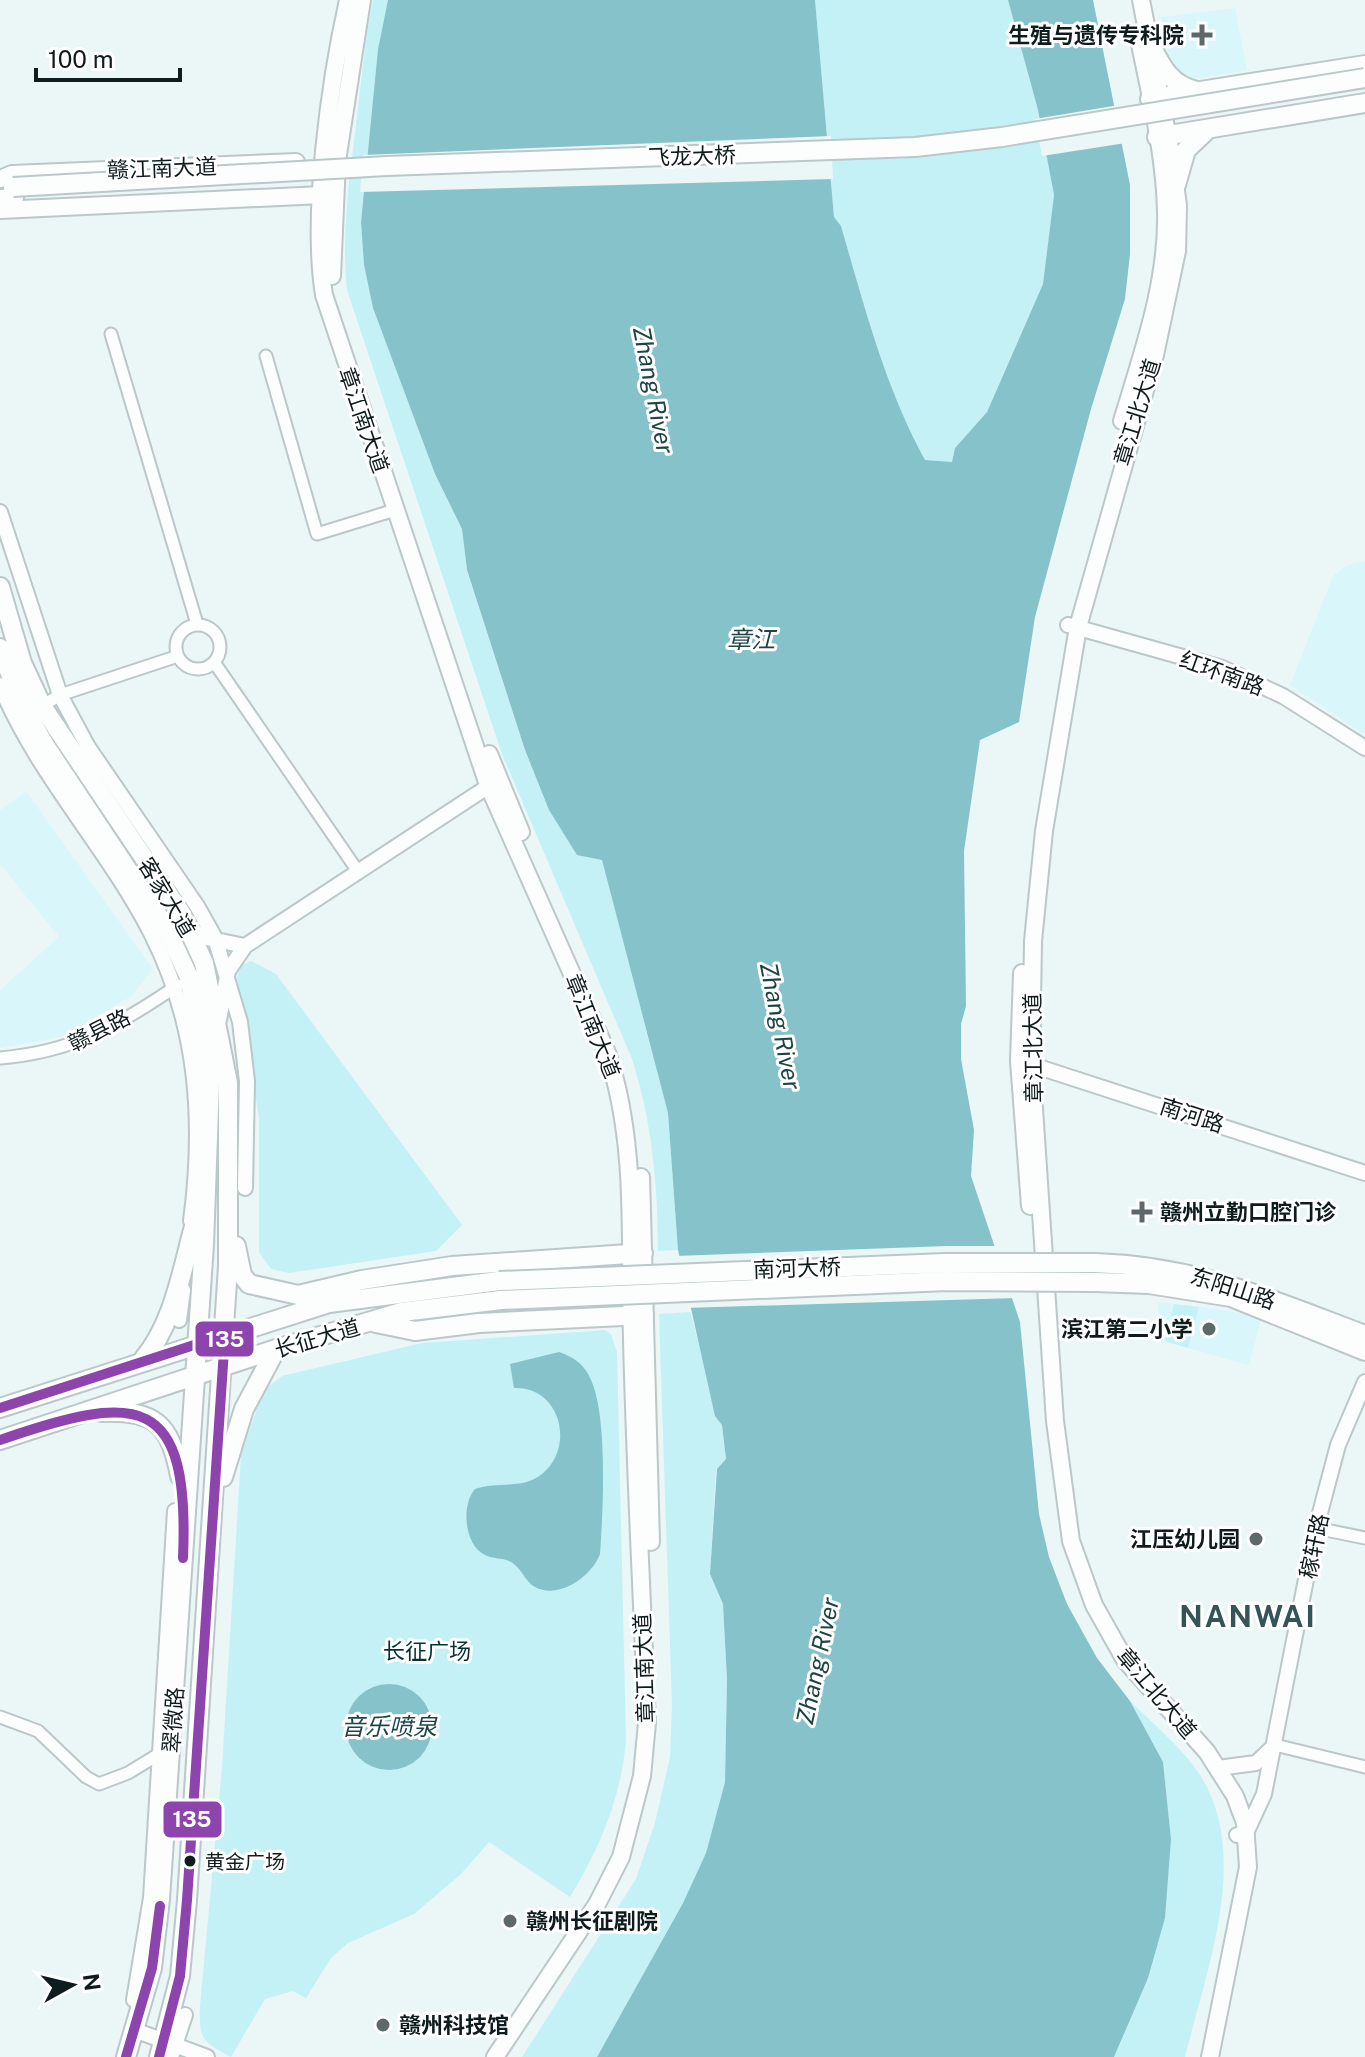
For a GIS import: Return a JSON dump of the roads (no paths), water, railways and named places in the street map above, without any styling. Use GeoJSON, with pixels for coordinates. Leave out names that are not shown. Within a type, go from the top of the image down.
{"type":"FeatureCollection","features":[{"type":"Feature","properties":{"kind":"main road","name":"章江南大道"},"geometry":{"type":"LineString","coordinates":[[348,0],[332,96],[322,195],[320,255],[324,295],[395,510],[494,783],[628,1091],[640,1151],[637,1254],[647,1723],[642,1776],[621,1857],[597,1904],[495,2057]]}},
{"type":"Feature","properties":{"kind":"main road","name":"章江南大道"},"geometry":{"type":"LineString","coordinates":[[362,0],[337,161],[331,227],[334,294],[494,783]]}},
{"type":"Feature","properties":{"kind":"main road","name":"章江北大道"},"geometry":{"type":"LineString","coordinates":[[1073,626],[1170,293],[1178,228],[1176,185],[1131,0]]}},
{"type":"Feature","properties":{"kind":"main road","name":"章江北大道"},"geometry":{"type":"LineString","coordinates":[[1141,0],[1152,47],[1156,98]]}},
{"type":"Feature","properties":{"kind":"main road"},"geometry":{"type":"LineString","coordinates":[[1152,47],[1171,78],[1187,89],[1200,92]]}},
{"type":"Feature","properties":{"kind":"main road"},"geometry":{"type":"LineString","coordinates":[[1156,98],[1365,65]]}},
{"type":"Feature","properties":{"kind":"main road","name":"飞龙大桥"},"geometry":{"type":"LineString","coordinates":[[5,194],[387,166],[915,147],[1002,137],[1365,78]]}},
{"type":"Feature","properties":{"kind":"main road","name":"飞龙大桥"},"geometry":{"type":"LineString","coordinates":[[5,194],[906,160],[1004,149],[1365,90]]}},
{"type":"Feature","properties":{"kind":"main road"},"geometry":{"type":"LineString","coordinates":[[1163,136],[1365,103]]}},
{"type":"Feature","properties":{"kind":"main road"},"geometry":{"type":"LineString","coordinates":[[1176,185],[1186,150],[1210,128]]}},
{"type":"Feature","properties":{"kind":"main road","name":"章江北大道"},"geometry":{"type":"LineString","coordinates":[[1163,136],[1166,213],[1162,265],[1143,353],[1073,626],[1044,831],[1025,1063],[1046,1427],[1063,1542],[1087,1608],[1118,1664],[1200,1755],[1228,1802],[1242,1834],[1230,1918],[1202,2057]]}},
{"type":"Feature","properties":{"kind":"main road","name":"赣江南大道"},"geometry":{"type":"LineString","coordinates":[[5,194],[12,174],[326,161]]}},
{"type":"Feature","properties":{"kind":"main road"},"geometry":{"type":"LineString","coordinates":[[5,194],[322,195]]}},
{"type":"Feature","properties":{"kind":"main road","name":"客家大道"},"geometry":{"type":"LineString","coordinates":[[0,587],[22,663],[20,713],[188,928],[204,963],[219,1023],[228,1083],[237,1188],[225,1335]]}},
{"type":"Feature","properties":{"kind":"main road","name":"客家大道"},"geometry":{"type":"LineString","coordinates":[[0,648],[20,713],[165,926],[210,1083],[207,1184],[193,1377]]}},
{"type":"Feature","properties":{"kind":"main road","name":"章江北大道"},"geometry":{"type":"LineString","coordinates":[[1025,1063],[1055,1421],[1071,1541],[1094,1605],[1125,1660],[1218,1768],[1235,1796],[1248,1867],[1210,2057]]}},
{"type":"Feature","properties":{"kind":"main road"},"geometry":{"type":"LineString","coordinates":[[142,1361],[161,1334],[207,1184]]}},
{"type":"Feature","properties":{"kind":"main road"},"geometry":{"type":"LineString","coordinates":[[237,1188],[239,1264],[249,1284],[298,1295],[370,1279],[471,1264],[637,1254]]}},
{"type":"Feature","properties":{"kind":"main road","name":"章江南大道"},"geometry":{"type":"LineString","coordinates":[[504,2057],[617,1885],[629,1861],[652,1778],[657,1723],[644,1315],[637,1254]]}},
{"type":"Feature","properties":{"kind":"main road","name":"南河大桥"},"geometry":{"type":"LineString","coordinates":[[499,1281],[914,1264],[1095,1263]]}},
{"type":"Feature","properties":{"kind":"main road","name":"东阳山路"},"geometry":{"type":"LineString","coordinates":[[1095,1263],[1174,1269],[1235,1286],[1365,1335]]}},
{"type":"Feature","properties":{"kind":"main road"},"geometry":{"type":"LineString","coordinates":[[370,1279],[412,1291]]}},
{"type":"Feature","properties":{"kind":"main road","name":"长征大道"},"geometry":{"type":"LineString","coordinates":[[0,1408],[196,1344],[357,1297],[499,1281]]}},
{"type":"Feature","properties":{"kind":"main road","name":"南河大桥"},"geometry":{"type":"LineString","coordinates":[[501,1300],[931,1282],[1095,1282]]}},
{"type":"Feature","properties":{"kind":"main road","name":"东阳山路"},"geometry":{"type":"LineString","coordinates":[[1095,1282],[1149,1284],[1231,1297],[1365,1351]]}},
{"type":"Feature","properties":{"kind":"main road"},"geometry":{"type":"LineString","coordinates":[[310,1309],[334,1286]]}},
{"type":"Feature","properties":{"kind":"main road","name":"长征大道"},"geometry":{"type":"LineString","coordinates":[[0,1440],[276,1349],[418,1309],[501,1300]]}},
{"type":"Feature","properties":{"kind":"main road"},"geometry":{"type":"LineString","coordinates":[[373,1323],[415,1331],[479,1323],[644,1315]]}},
{"type":"Feature","properties":{"kind":"main road","name":"翠微路"},"geometry":{"type":"LineString","coordinates":[[168,2050],[180,1976],[187,1900],[225,1335]]}},
{"type":"Feature","properties":{"kind":"main road"},"geometry":{"type":"LineString","coordinates":[[213,1506],[244,1409],[276,1349]]}},
{"type":"Feature","properties":{"kind":"main road","name":"翠微路"},"geometry":{"type":"LineString","coordinates":[[126,2057],[137,2031],[152,1968],[160,1899],[165,1750],[180,1510],[193,1377]]}},
{"type":"Feature","properties":{"kind":"main road"},"geometry":{"type":"LineString","coordinates":[[82,1413],[135,1413],[163,1427],[174,1444],[180,1510]]}},
{"type":"Feature","properties":{"kind":"street"},"geometry":{"type":"LineString","coordinates":[[111,334],[197,624]]}},
{"type":"Feature","properties":{"kind":"street"},"geometry":{"type":"LineString","coordinates":[[266,356],[317,534],[395,510]]}},
{"type":"Feature","properties":{"kind":"street"},"geometry":{"type":"LineString","coordinates":[[0,512],[60,695],[88,747],[197,906],[215,941],[240,1022],[247,1081],[237,1188]]}},
{"type":"Feature","properties":{"kind":"street"},"geometry":{"type":"LineString","coordinates":[[197,624],[208,627],[219,641],[220,652],[214,662],[204,668],[193,669],[178,656],[178,637],[185,628],[197,624]]}},
{"type":"Feature","properties":{"kind":"street","name":"红环南路"},"geometry":{"type":"LineString","coordinates":[[1073,626],[1222,668],[1283,696],[1365,748]]}},
{"type":"Feature","properties":{"kind":"street"},"geometry":{"type":"LineString","coordinates":[[0,685],[20,713],[60,695],[178,656]]}},
{"type":"Feature","properties":{"kind":"street"},"geometry":{"type":"LineString","coordinates":[[214,662],[357,870]]}},
{"type":"Feature","properties":{"kind":"street"},"geometry":{"type":"LineString","coordinates":[[219,1023],[227,976],[245,946],[494,783]]}},
{"type":"Feature","properties":{"kind":"street"},"geometry":{"type":"LineString","coordinates":[[188,928],[215,941],[245,946]]}},
{"type":"Feature","properties":{"kind":"street"},"geometry":{"type":"LineString","coordinates":[[179,1320],[195,1189],[198,1093],[182,1007],[181,983]]}},
{"type":"Feature","properties":{"kind":"street","name":"赣县路"},"geometry":{"type":"LineString","coordinates":[[0,1058],[66,1048],[181,983]]}},
{"type":"Feature","properties":{"kind":"street","name":"南河路"},"geometry":{"type":"LineString","coordinates":[[1025,1063],[1365,1173]]}},
{"type":"Feature","properties":{"kind":"street","name":"稼轩路"},"geometry":{"type":"LineString","coordinates":[[1242,1834],[1259,1810],[1275,1745],[1316,1528],[1338,1445],[1365,1382]]}},
{"type":"Feature","properties":{"kind":"street"},"geometry":{"type":"LineString","coordinates":[[1316,1528],[1365,1538]]}},
{"type":"Feature","properties":{"kind":"street"},"geometry":{"type":"LineString","coordinates":[[0,1717],[38,1731],[86,1777],[99,1784],[128,1773],[165,1750]]}},
{"type":"Feature","properties":{"kind":"street"},"geometry":{"type":"LineString","coordinates":[[1218,1768],[1256,1763],[1275,1745],[1365,1767]]}},
{"type":"Feature","properties":{"kind":"street"},"geometry":{"type":"LineString","coordinates":[[117,2057],[128,2028],[142,1966],[165,1750]]}},
{"type":"Feature","properties":{"kind":"street"},"geometry":{"type":"LineString","coordinates":[[168,2050],[185,2015]]}},
{"type":"Feature","properties":{"kind":"street"},"geometry":{"type":"LineString","coordinates":[[137,2031],[168,2050],[207,2057]]}},
{"type":"Feature","properties":{"kind":"water","name":"章江"},"geometry":{"type":"Polygon","coordinates":[[[388,0],[815,0],[834,217],[841,226],[877,345],[911,432],[925,460],[952,462],[955,448],[987,412],[1043,284],[1054,195],[1038,110],[1008,0],[1093,0],[1130,185],[1130,254],[1125,299],[1091,409],[1035,617],[1019,722],[980,740],[964,851],[966,1006],[961,1024],[961,1059],[974,1130],[971,1176],[1020,1322],[1039,1514],[1049,1557],[1067,1604],[1097,1658],[1130,1701],[1163,1762],[1171,1839],[1165,1918],[1148,1978],[1114,2057],[597,2057],[683,1903],[706,1853],[725,1782],[727,1679],[723,1604],[710,1574],[717,1469],[726,1459],[722,1425],[715,1416],[678,1250],[668,1113],[602,860],[577,855],[549,810],[525,750],[467,570],[462,529],[435,474],[373,308],[364,265],[361,222],[378,49],[388,0]]]}},
{"type":"Feature","properties":{"kind":"water"},"geometry":{"type":"Polygon","coordinates":[[[559,1352],[582,1366],[589,1375],[596,1396],[603,1465],[600,1554],[590,1570],[574,1584],[544,1590],[532,1585],[513,1563],[478,1550],[469,1534],[466,1514],[475,1489],[527,1482],[542,1474],[552,1462],[560,1434],[558,1420],[543,1397],[530,1390],[514,1388],[510,1364],[559,1352]]]}},
{"type":"Feature","properties":{"kind":"water","name":"音乐喷泉"},"geometry":{"type":"Polygon","coordinates":[[[389,1684],[405,1688],[419,1697],[428,1711],[432,1727],[428,1743],[419,1757],[405,1766],[389,1770],[373,1766],[359,1757],[350,1743],[346,1727],[350,1711],[359,1697],[373,1688],[389,1684]]]}},
{"type":"Feature","properties":{"kind":"place","name":"生殖与遗传专科院"},"geometry":{"type":"Point","coordinates":[1202,35]}},
{"type":"Feature","properties":{"kind":"place","name":"赣州立勤口腔门诊"},"geometry":{"type":"Point","coordinates":[1142,1212]}},
{"type":"Feature","properties":{"kind":"place","name":"滨江第二小学"},"geometry":{"type":"Point","coordinates":[1209,1329]}},
{"type":"Feature","properties":{"kind":"place","name":"江压幼儿园"},"geometry":{"type":"Point","coordinates":[1256,1539]}},
{"type":"Feature","properties":{"kind":"place","name":"黄金广场"},"geometry":{"type":"Point","coordinates":[190,1861]}},
{"type":"Feature","properties":{"kind":"place","name":"赣州长征剧院"},"geometry":{"type":"Point","coordinates":[510,1921]}},
{"type":"Feature","properties":{"kind":"place","name":"赣州科技馆"},"geometry":{"type":"Point","coordinates":[383,2025]}},
{"type":"Feature","properties":{"kind":"district","name":"NANWAI"},"geometry":{"type":"Point","coordinates":[1248,1617]}},
{"type":"Feature","properties":{"kind":"water label","name":"Zhang River"},"geometry":{"type":"Point","coordinates":[653,390]}},
{"type":"Feature","properties":{"kind":"water label","name":"Zhang River"},"geometry":{"type":"Point","coordinates":[780,1026]}},
{"type":"Feature","properties":{"kind":"water label","name":"Zhang River"},"geometry":{"type":"Point","coordinates":[818,1661]}},
{"type":"Feature","properties":{"kind":"park label","name":"长征广场"},"geometry":{"type":"Point","coordinates":[427,1651]}}]}
